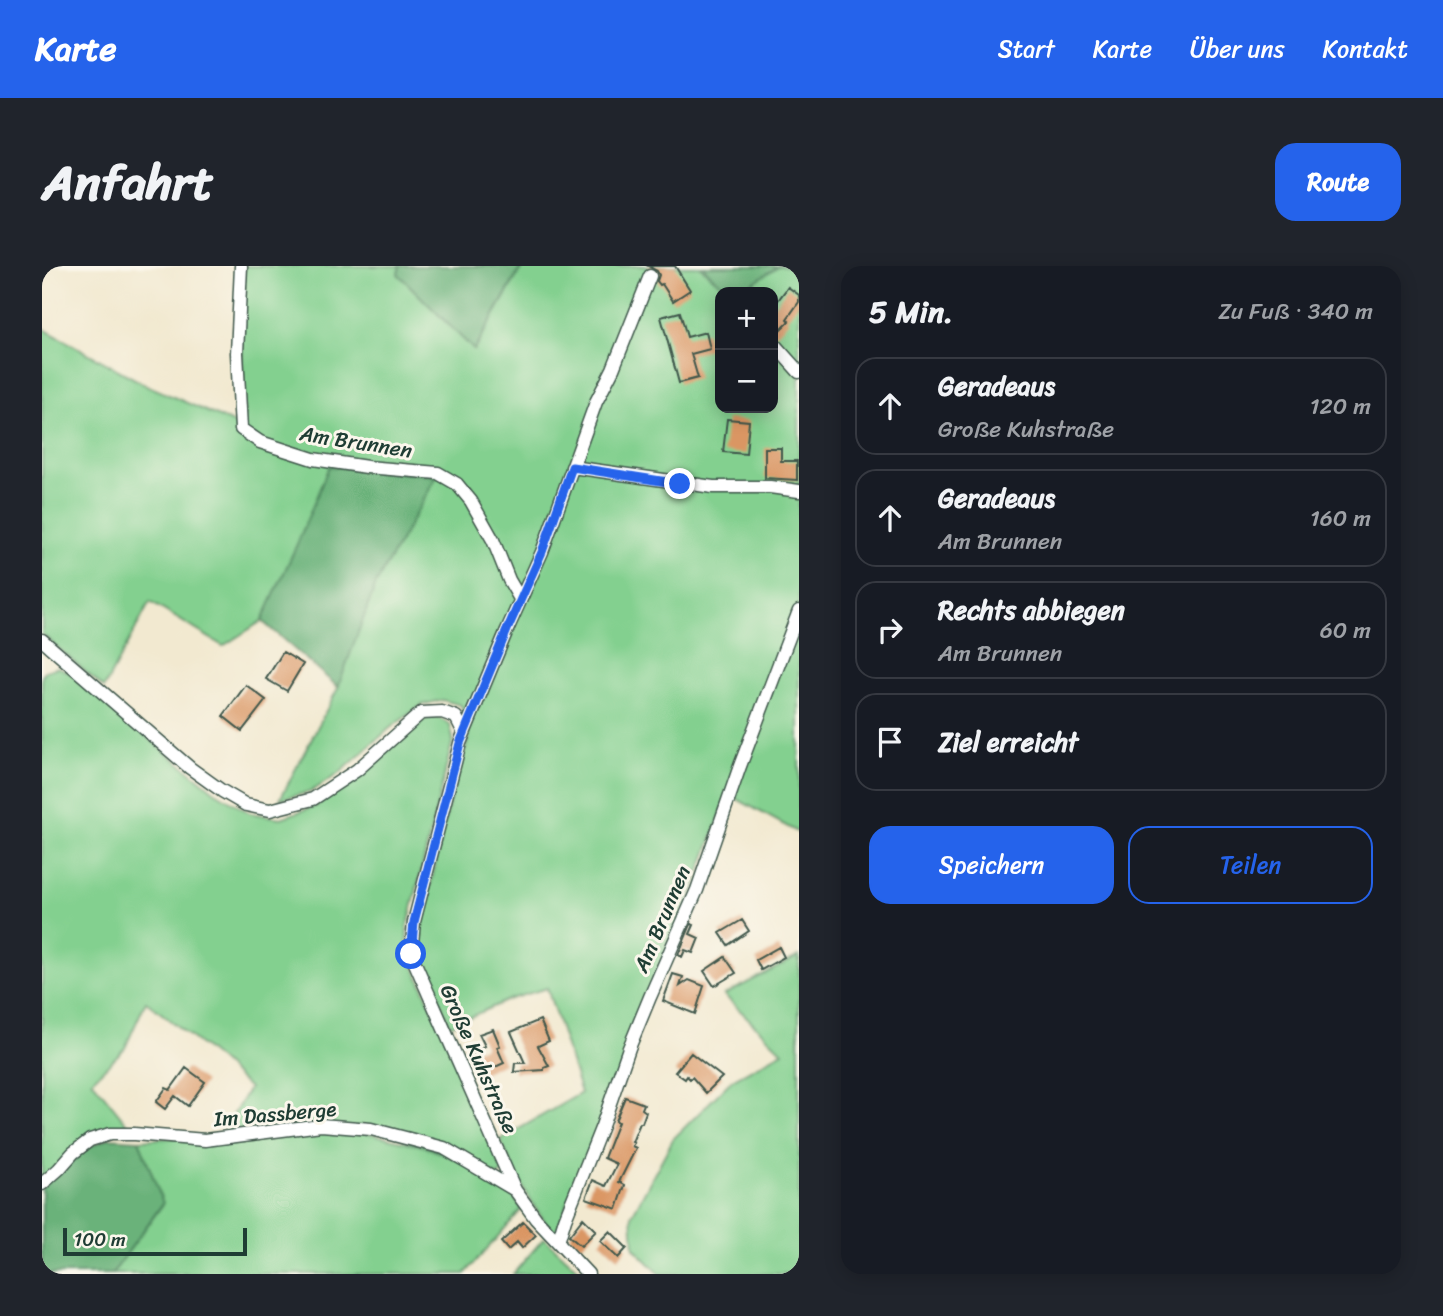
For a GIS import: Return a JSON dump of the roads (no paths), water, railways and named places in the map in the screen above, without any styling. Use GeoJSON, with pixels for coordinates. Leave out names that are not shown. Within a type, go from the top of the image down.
{"type":"FeatureCollection","features":[{"type":"Feature","properties":{"kind":"street","name":"Am Brunnen"},"geometry":{"type":"LineString","coordinates":[[241,266],[237,354],[241,429],[260,442],[313,459],[438,473],[457,484],[471,501],[493,540],[520,599]]}},
{"type":"Feature","properties":{"kind":"street"},"geometry":{"type":"LineString","coordinates":[[464,733],[542,552],[596,402],[613,369],[650,276]]}},
{"type":"Feature","properties":{"kind":"street"},"geometry":{"type":"LineString","coordinates":[[778,348],[799,372]]}},
{"type":"Feature","properties":{"kind":"street"},"geometry":{"type":"LineString","coordinates":[[572,467],[713,487],[770,486],[799,491]]}},
{"type":"Feature","properties":{"kind":"street","name":"Am Brunnen"},"geometry":{"type":"LineString","coordinates":[[558,1242],[629,1048],[697,890],[740,766],[799,611]]}},
{"type":"Feature","properties":{"kind":"street"},"geometry":{"type":"LineString","coordinates":[[42,640],[190,768],[246,805],[270,810],[313,799],[357,770],[421,713],[442,712],[456,717],[464,733]]}},
{"type":"Feature","properties":{"kind":"street","name":"Große Kuhstraße"},"geometry":{"type":"LineString","coordinates":[[464,733],[414,922],[411,954],[515,1190],[536,1219],[588,1274]]}},
{"type":"Feature","properties":{"kind":"street","name":"Im Dassberge"},"geometry":{"type":"LineString","coordinates":[[42,1184],[90,1140],[110,1134],[205,1140],[321,1125],[371,1129],[444,1148],[515,1190]]}}]}
